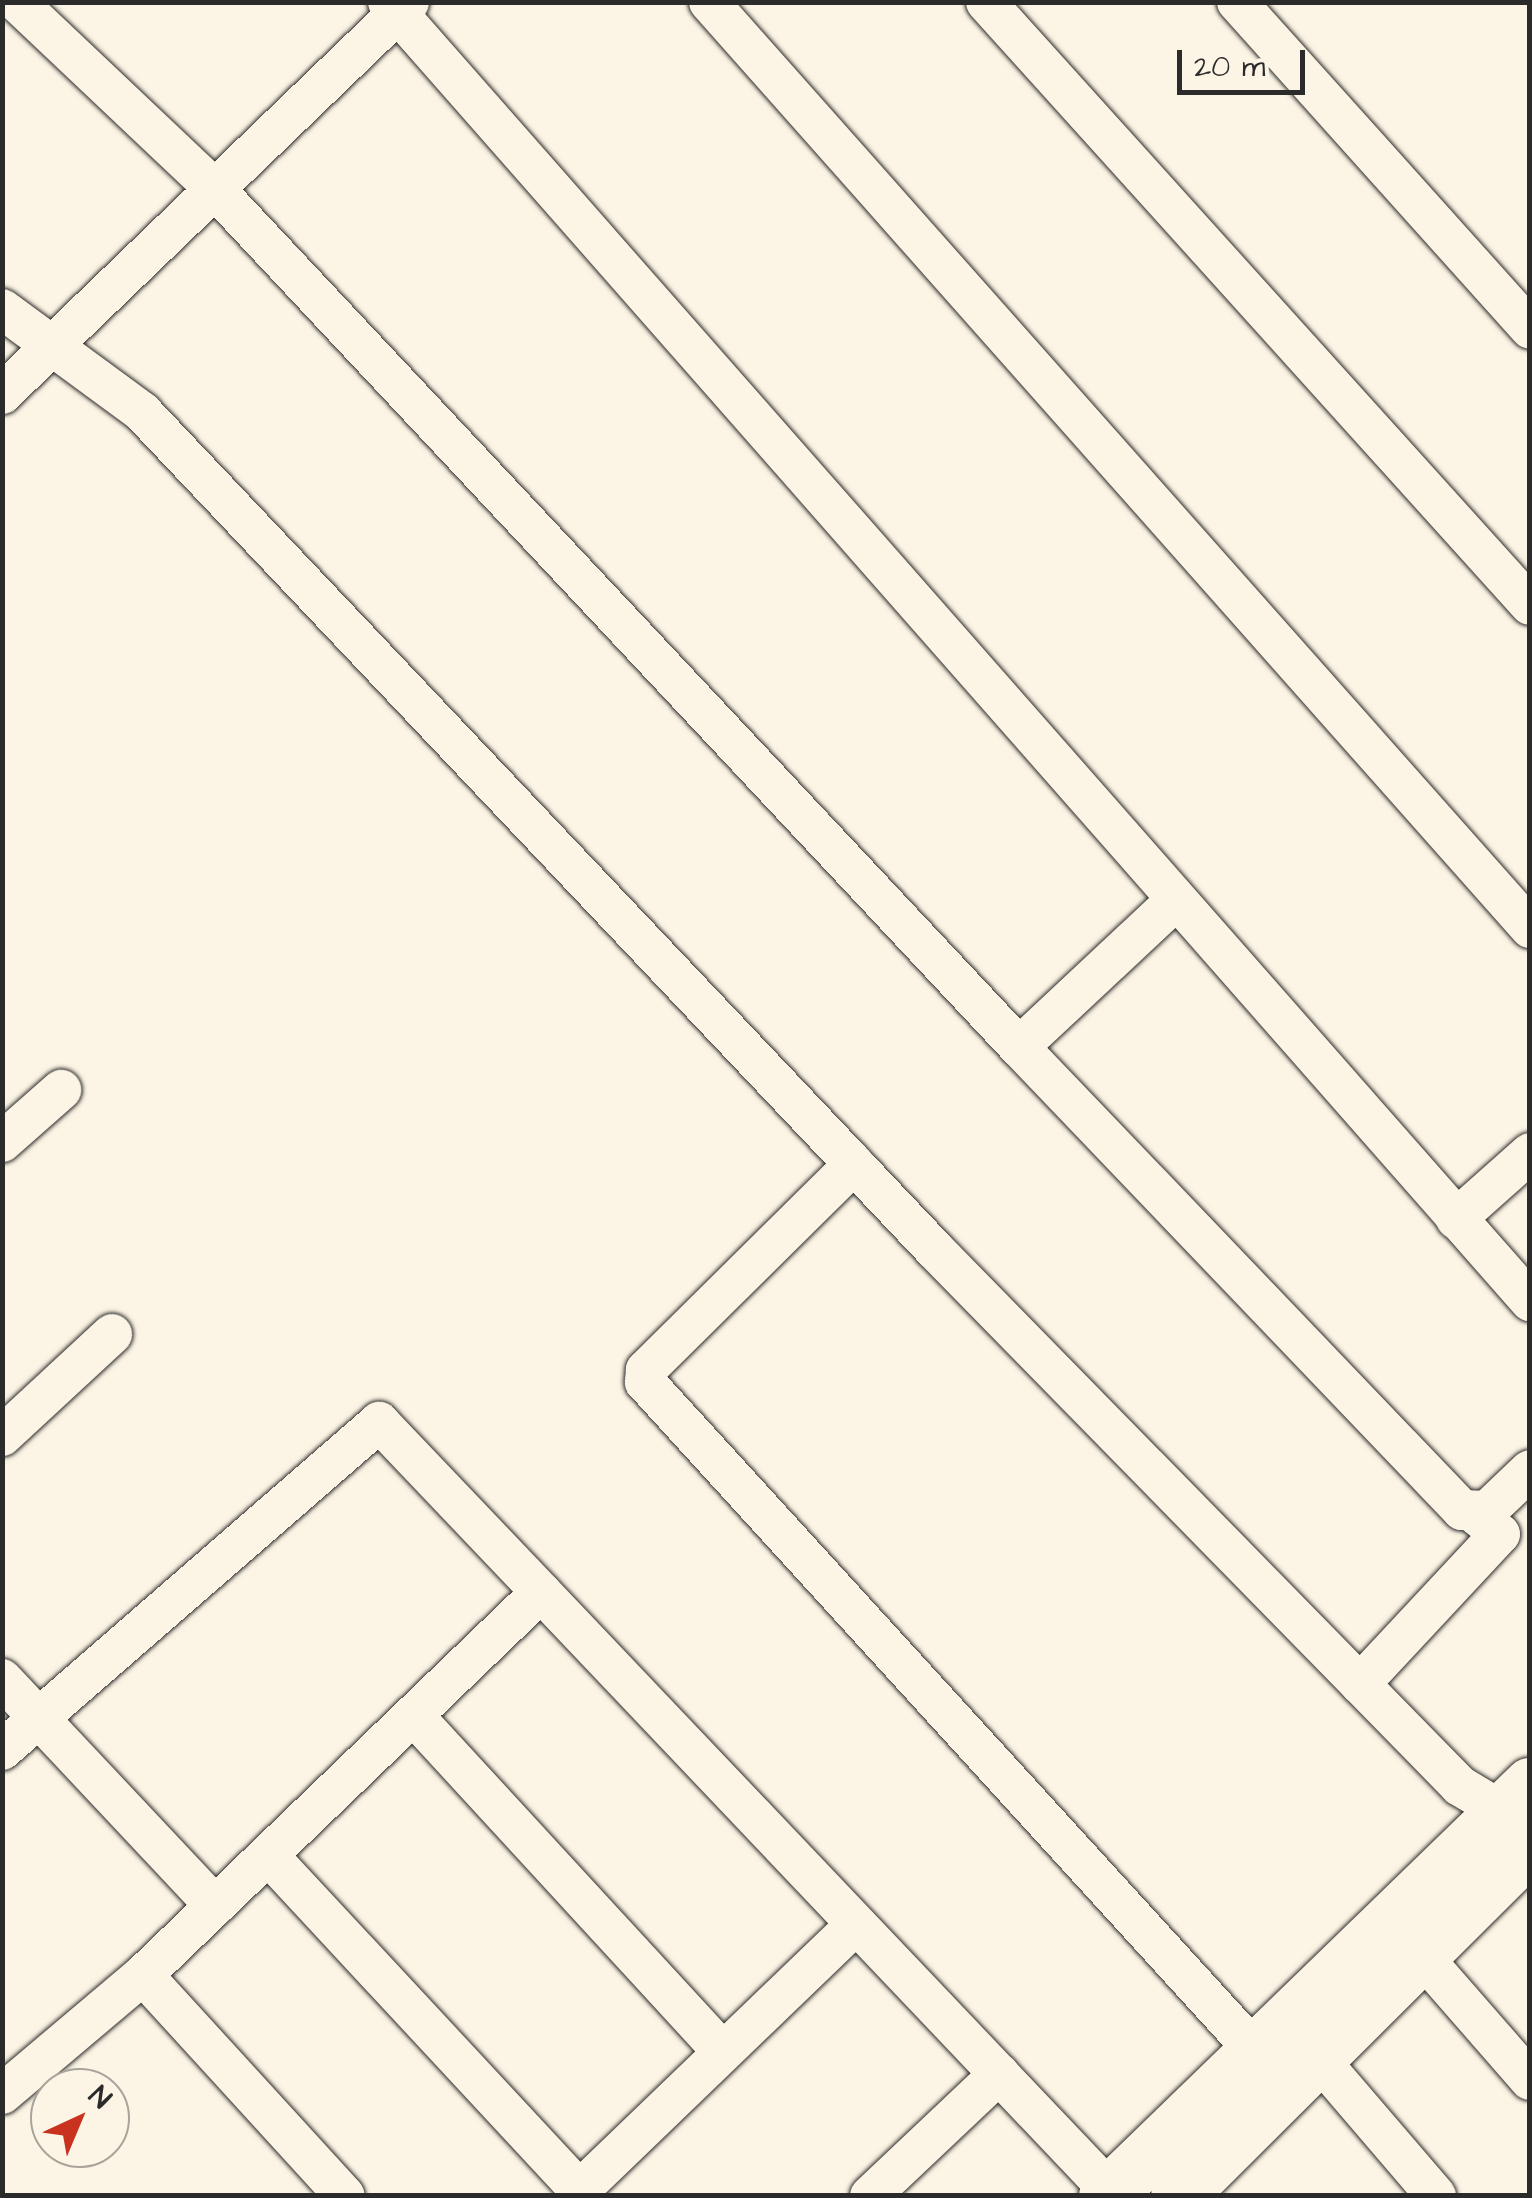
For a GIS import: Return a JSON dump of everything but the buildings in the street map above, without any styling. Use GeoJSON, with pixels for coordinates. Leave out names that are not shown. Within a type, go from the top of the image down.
{"type":"FeatureCollection","features":[{"type":"Feature","properties":{"kind":"street"},"geometry":{"type":"LineString","coordinates":[[16,2],[214,188],[1019,1048],[1462,1510],[1475,1514],[1500,1534],[1360,1684]]}},
{"type":"Feature","properties":{"kind":"street"},"geometry":{"type":"LineString","coordinates":[[709,2],[1530,928]]}},
{"type":"Feature","properties":{"kind":"street"},"geometry":{"type":"LineString","coordinates":[[986,2],[1530,605]]}},
{"type":"Feature","properties":{"kind":"street"},"geometry":{"type":"LineString","coordinates":[[1237,2],[1530,329]]}},
{"type":"Feature","properties":{"kind":"street"},"geometry":{"type":"LineString","coordinates":[[2,394],[398,6],[1174,902],[1530,1301]]}},
{"type":"Feature","properties":{"kind":"street"},"geometry":{"type":"LineString","coordinates":[[2,309],[48,350],[142,412],[854,1164],[1460,1786],[1523,1817]]}},
{"type":"Feature","properties":{"kind":"street"},"geometry":{"type":"LineString","coordinates":[[1019,1048],[1174,902]]}},
{"type":"Feature","properties":{"kind":"street"},"geometry":{"type":"LineString","coordinates":[[2,1142],[61,1090]]}},
{"type":"Feature","properties":{"kind":"street"},"geometry":{"type":"LineString","coordinates":[[1456,1218],[1530,1153]]}},
{"type":"Feature","properties":{"kind":"street"},"geometry":{"type":"LineString","coordinates":[[854,1164],[646,1370],[645,1382],[1256,2052]]}},
{"type":"Feature","properties":{"kind":"street"},"geometry":{"type":"LineString","coordinates":[[2,1436],[112,1334]]}},
{"type":"Feature","properties":{"kind":"street"},"geometry":{"type":"LineString","coordinates":[[2,1750],[379,1422],[1108,2193],[1191,2176],[1420,1954],[1523,1817]]}},
{"type":"Feature","properties":{"kind":"street"},"geometry":{"type":"LineString","coordinates":[[1475,1514],[1530,1470]]}},
{"type":"Feature","properties":{"kind":"street"},"geometry":{"type":"LineString","coordinates":[[2,2094],[143,1975],[541,1592]]}},
{"type":"Feature","properties":{"kind":"street"},"geometry":{"type":"LineString","coordinates":[[2,1679],[215,1906]]}},
{"type":"Feature","properties":{"kind":"street"},"geometry":{"type":"LineString","coordinates":[[413,1715],[723,2052]]}},
{"type":"Feature","properties":{"kind":"street"},"geometry":{"type":"LineString","coordinates":[[1191,2176],[1256,2052],[1523,1817]]}},
{"type":"Feature","properties":{"kind":"street"},"geometry":{"type":"LineString","coordinates":[[268,1855],[582,2193],[856,1924]]}},
{"type":"Feature","properties":{"kind":"street"},"geometry":{"type":"LineString","coordinates":[[1420,1954],[1530,2080]]}},
{"type":"Feature","properties":{"kind":"street"},"geometry":{"type":"LineString","coordinates":[[143,1975],[346,2196]]}},
{"type":"Feature","properties":{"kind":"street"},"geometry":{"type":"LineString","coordinates":[[1317,2057],[1436,2196]]}},
{"type":"Feature","properties":{"kind":"street"},"geometry":{"type":"LineString","coordinates":[[870,2196],[999,2074]]}}]}
